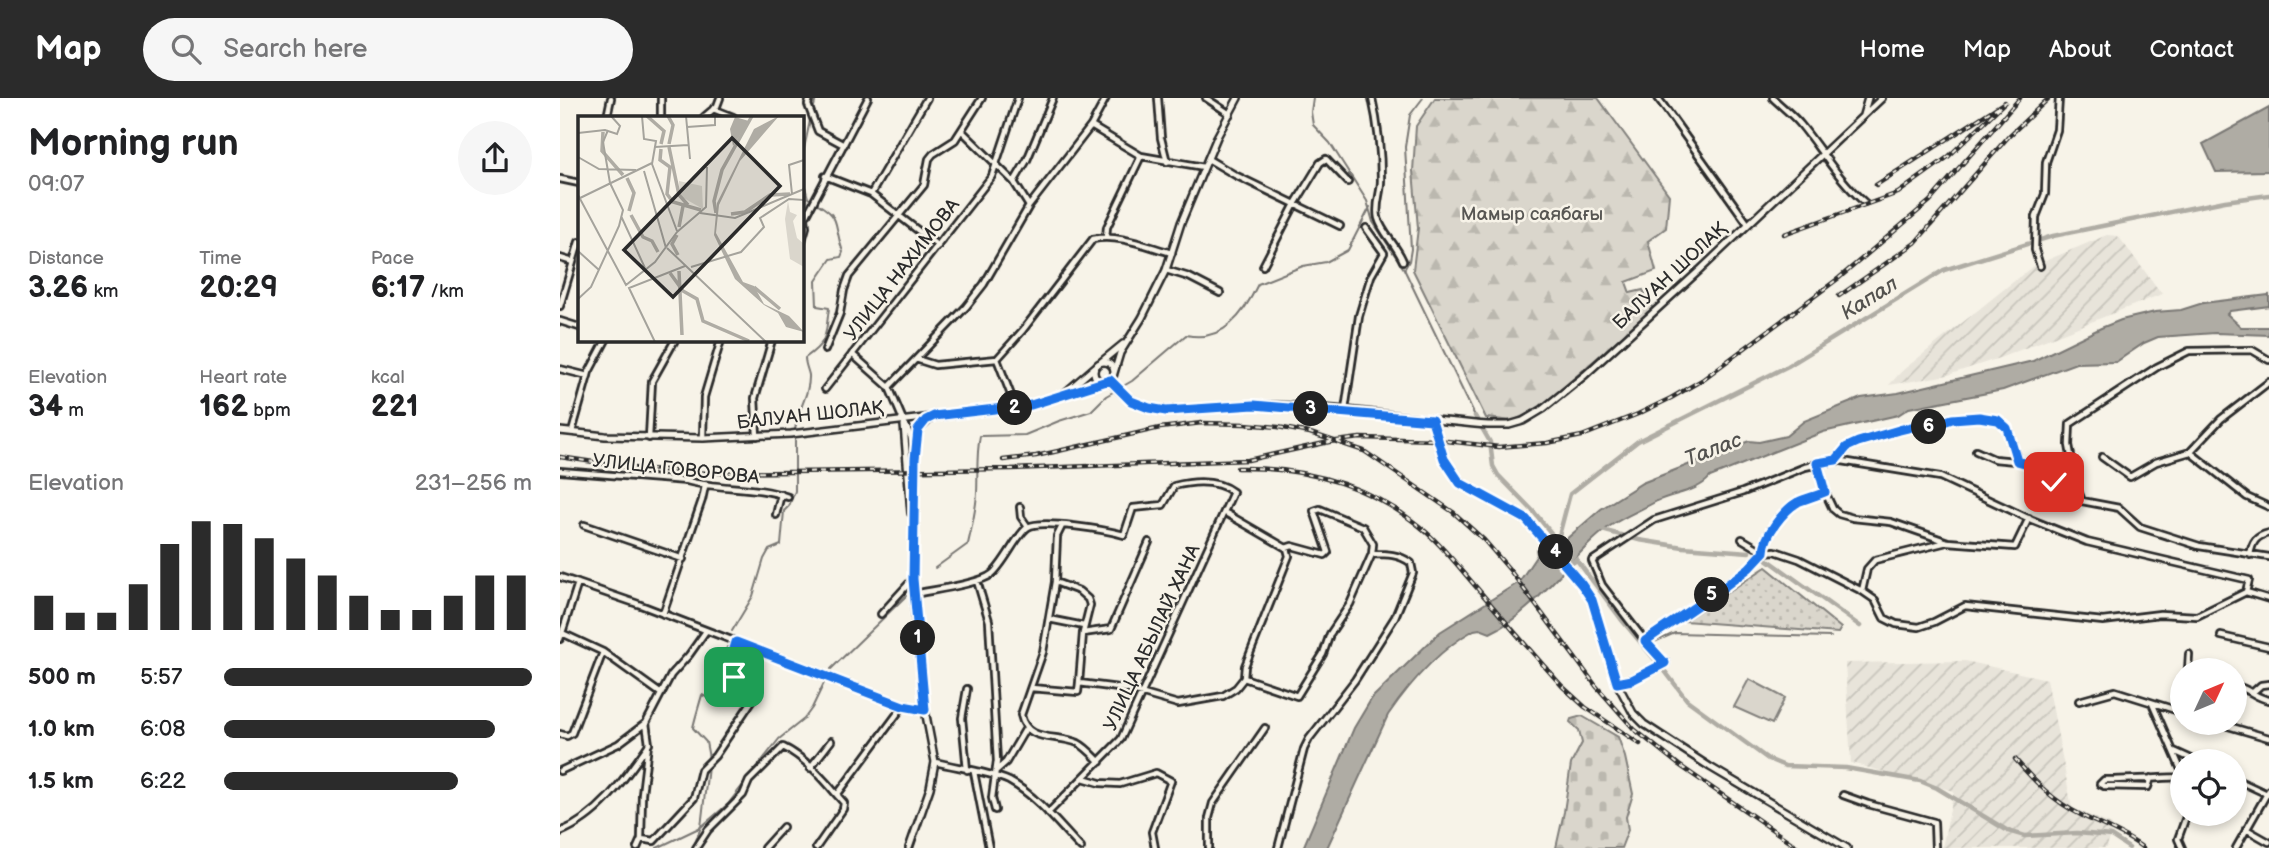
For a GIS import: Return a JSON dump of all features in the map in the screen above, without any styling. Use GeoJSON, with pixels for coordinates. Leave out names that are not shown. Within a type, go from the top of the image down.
{"type":"FeatureCollection","features":[{"type":"Feature","properties":{"kind":"main road"},"geometry":{"type":"LineString","coordinates":[[1106,381],[1114,373],[1120,353],[1166,271],[1181,223],[1204,167],[1238,98]]}},
{"type":"Feature","properties":{"kind":"main road"},"geometry":{"type":"LineString","coordinates":[[1858,121],[1866,108],[1868,98]]}},
{"type":"Feature","properties":{"kind":"main road","name":"БАЛУАН ШОЛАҚ"},"geometry":{"type":"LineString","coordinates":[[1432,420],[1509,425],[1523,421],[1543,409],[1585,375],[1882,98]]}},
{"type":"Feature","properties":{"kind":"main road","name":"БАЛУАН ШОЛАҚ"},"geometry":{"type":"LineString","coordinates":[[1060,396],[1128,340]]}},
{"type":"Feature","properties":{"kind":"main road"},"geometry":{"type":"LineString","coordinates":[[1114,373],[1110,364],[1098,365],[1096,377],[1106,381],[1131,401],[1166,411],[1254,405],[1432,420],[1444,459],[1460,483],[1526,519],[1575,575],[1592,600],[1617,683],[1633,713],[1644,724],[1710,767],[1847,848]]}},
{"type":"Feature","properties":{"kind":"main road","name":"БАЛУАН ШОЛАҚ"},"geometry":{"type":"LineString","coordinates":[[560,431],[605,436],[703,438],[822,431],[1016,408],[1042,403],[1106,381]]}},
{"type":"Feature","properties":{"kind":"main road"},"geometry":{"type":"LineString","coordinates":[[909,848],[930,788],[935,762],[925,710],[913,579],[918,430],[926,420],[934,416]]}},
{"type":"Feature","properties":{"kind":"main road"},"geometry":{"type":"LineString","coordinates":[[903,420],[911,437],[915,459]]}},
{"type":"Feature","properties":{"kind":"main road"},"geometry":{"type":"LineString","coordinates":[[903,420],[913,530]]}},
{"type":"Feature","properties":{"kind":"street"},"geometry":{"type":"LineString","coordinates":[[607,116],[611,98]]}},
{"type":"Feature","properties":{"kind":"street"},"geometry":{"type":"LineString","coordinates":[[661,98],[661,116]]}},
{"type":"Feature","properties":{"kind":"street"},"geometry":{"type":"LineString","coordinates":[[705,116],[720,98]]}},
{"type":"Feature","properties":{"kind":"street"},"geometry":{"type":"LineString","coordinates":[[810,98],[808,105],[818,131],[844,145]]}},
{"type":"Feature","properties":{"kind":"street"},"geometry":{"type":"LineString","coordinates":[[803,238],[806,227],[804,218],[868,98]]}},
{"type":"Feature","properties":{"kind":"street"},"geometry":{"type":"LineString","coordinates":[[871,194],[927,98]]}},
{"type":"Feature","properties":{"kind":"street"},"geometry":{"type":"LineString","coordinates":[[825,350],[840,313],[849,276],[924,185],[929,159],[955,140],[982,98]]}},
{"type":"Feature","properties":{"kind":"street","name":"УЛИЦА НАХИМОВА"},"geometry":{"type":"LineString","coordinates":[[825,389],[992,176],[1018,98]]}},
{"type":"Feature","properties":{"kind":"street"},"geometry":{"type":"LineString","coordinates":[[1014,182],[1027,160],[1053,98]]}},
{"type":"Feature","properties":{"kind":"street"},"geometry":{"type":"LineString","coordinates":[[889,387],[966,307],[984,284],[1029,206],[1091,126],[1106,98]]}},
{"type":"Feature","properties":{"kind":"street"},"geometry":{"type":"LineString","coordinates":[[1158,98],[1161,138],[1167,162]]}},
{"type":"Feature","properties":{"kind":"street"},"geometry":{"type":"LineString","coordinates":[[1206,98],[1230,114]]}},
{"type":"Feature","properties":{"kind":"street"},"geometry":{"type":"LineString","coordinates":[[1372,98],[1381,183],[1377,202],[1378,216],[1382,229],[1392,239],[1403,261]]}},
{"type":"Feature","properties":{"kind":"street"},"geometry":{"type":"LineString","coordinates":[[1658,98],[1748,224]]}},
{"type":"Feature","properties":{"kind":"street"},"geometry":{"type":"LineString","coordinates":[[1773,98],[1800,123],[1822,156],[1848,188],[1864,202]]}},
{"type":"Feature","properties":{"kind":"street"},"geometry":{"type":"LineString","coordinates":[[2040,266],[2034,239],[2036,217],[2045,194],[2046,162],[2057,130],[2059,98]]}},
{"type":"Feature","properties":{"kind":"street"},"geometry":{"type":"LineString","coordinates":[[713,108],[731,116]]}},
{"type":"Feature","properties":{"kind":"street"},"geometry":{"type":"LineString","coordinates":[[1091,126],[1141,156],[1204,167]]}},
{"type":"Feature","properties":{"kind":"street"},"geometry":{"type":"LineString","coordinates":[[962,131],[1014,182],[1029,206]]}},
{"type":"Feature","properties":{"kind":"street"},"geometry":{"type":"LineString","coordinates":[[1106,237],[1107,228],[1141,156]]}},
{"type":"Feature","properties":{"kind":"street"},"geometry":{"type":"LineString","coordinates":[[1208,159],[1340,226]]}},
{"type":"Feature","properties":{"kind":"street"},"geometry":{"type":"LineString","coordinates":[[1263,266],[1295,204],[1324,160],[1348,182]]}},
{"type":"Feature","properties":{"kind":"street"},"geometry":{"type":"LineString","coordinates":[[825,176],[871,194],[938,246]]}},
{"type":"Feature","properties":{"kind":"street"},"geometry":{"type":"LineString","coordinates":[[560,179],[578,183]]}},
{"type":"Feature","properties":{"kind":"street"},"geometry":{"type":"LineString","coordinates":[[1345,411],[1359,316],[1371,276],[1384,253],[1366,228]]}},
{"type":"Feature","properties":{"kind":"street"},"geometry":{"type":"LineString","coordinates":[[916,359],[935,365],[997,359],[1023,330],[1093,239],[1106,237],[1127,240],[1173,253]]}},
{"type":"Feature","properties":{"kind":"street"},"geometry":{"type":"LineString","coordinates":[[560,306],[578,246]]}},
{"type":"Feature","properties":{"kind":"street"},"geometry":{"type":"LineString","coordinates":[[560,258],[573,262]]}},
{"type":"Feature","properties":{"kind":"street"},"geometry":{"type":"LineString","coordinates":[[1166,271],[1189,277],[1220,293]]}},
{"type":"Feature","properties":{"kind":"street"},"geometry":{"type":"LineString","coordinates":[[560,321],[578,327]]}},
{"type":"Feature","properties":{"kind":"street"},"geometry":{"type":"LineString","coordinates":[[572,432],[588,376],[604,341]]}},
{"type":"Feature","properties":{"kind":"street"},"geometry":{"type":"LineString","coordinates":[[649,438],[652,381],[674,341]]}},
{"type":"Feature","properties":{"kind":"street"},"geometry":{"type":"LineString","coordinates":[[703,438],[704,397],[721,341]]}},
{"type":"Feature","properties":{"kind":"street"},"geometry":{"type":"LineString","coordinates":[[757,436],[755,398],[772,341]]}},
{"type":"Feature","properties":{"kind":"street"},"geometry":{"type":"LineString","coordinates":[[2269,360],[2252,350],[2189,351],[2157,367],[2070,424],[2069,445],[2082,501],[2119,508],[2140,527],[2199,546],[2269,557]]}},
{"type":"Feature","properties":{"kind":"street"},"geometry":{"type":"LineString","coordinates":[[852,355],[889,387],[903,420]]}},
{"type":"Feature","properties":{"kind":"street"},"geometry":{"type":"LineString","coordinates":[[997,359],[1016,408]]}},
{"type":"Feature","properties":{"kind":"street"},"geometry":{"type":"LineString","coordinates":[[562,371],[588,376]]}},
{"type":"Feature","properties":{"kind":"street"},"geometry":{"type":"LineString","coordinates":[[2102,457],[2130,477],[2156,462],[2190,452],[2221,419],[2269,382]]}},
{"type":"Feature","properties":{"kind":"street"},"geometry":{"type":"LineString","coordinates":[[1836,460],[1847,447],[1858,442],[1914,426],[1930,427],[1952,419],[1979,417],[1998,420],[2007,428],[2017,461]]}},
{"type":"Feature","properties":{"kind":"street"},"geometry":{"type":"LineString","coordinates":[[1976,451],[1994,459],[2017,461],[2046,469],[2057,484],[2077,488]]}},
{"type":"Feature","properties":{"kind":"street"},"geometry":{"type":"LineString","coordinates":[[2190,452],[2247,497],[2269,507]]}},
{"type":"Feature","properties":{"kind":"street"},"geometry":{"type":"LineString","coordinates":[[1617,683],[1632,680],[1665,663],[1602,585],[1592,561],[1654,520],[1743,492],[1817,463],[1836,460],[1940,477],[2029,519],[2087,542],[2249,580],[2246,592]]}},
{"type":"Feature","properties":{"kind":"street"},"geometry":{"type":"LineString","coordinates":[[1817,463],[1833,509],[1846,516],[1891,522],[1948,542],[2015,547],[2029,519]]}},
{"type":"Feature","properties":{"kind":"street","name":"УЛИЦА ГОВОРОВА"},"geometry":{"type":"LineString","coordinates":[[560,471],[687,481],[705,486],[788,497]]}},
{"type":"Feature","properties":{"kind":"street","name":"УЛИЦА АБЫЛАЙ ХАНА"},"geometry":{"type":"LineString","coordinates":[[1048,813],[1121,739],[1233,492],[1227,487],[1208,482],[1190,482],[1174,486],[1163,505],[1133,508],[1124,535],[1101,529],[1062,526]]}},
{"type":"Feature","properties":{"kind":"street"},"geometry":{"type":"LineString","coordinates":[[663,614],[705,486]]}},
{"type":"Feature","properties":{"kind":"street"},"geometry":{"type":"LineString","coordinates":[[1645,641],[1749,568],[1764,552],[1769,537],[1795,503],[1825,492]]}},
{"type":"Feature","properties":{"kind":"street"},"geometry":{"type":"LineString","coordinates":[[776,515],[781,494]]}},
{"type":"Feature","properties":{"kind":"street"},"geometry":{"type":"LineString","coordinates":[[1020,507],[1021,517],[1028,527]]}},
{"type":"Feature","properties":{"kind":"street"},"geometry":{"type":"LineString","coordinates":[[1244,678],[1297,696],[1323,654],[1330,634],[1350,604],[1372,554],[1373,544],[1363,527],[1320,509],[1314,510],[1328,552],[1325,555],[1292,545],[1286,548]]}},
{"type":"Feature","properties":{"kind":"street"},"geometry":{"type":"LineString","coordinates":[[1079,683],[1142,693],[1178,704],[1223,696],[1236,688],[1244,678],[1245,666],[1289,556],[1286,548],[1224,512]]}},
{"type":"Feature","properties":{"kind":"street"},"geometry":{"type":"LineString","coordinates":[[914,594],[991,576],[1028,527],[1046,522],[1062,526],[1057,536],[1055,582],[1038,670],[1021,715],[1029,732],[1079,743],[1100,762]]}},
{"type":"Feature","properties":{"kind":"street"},"geometry":{"type":"LineString","coordinates":[[584,525],[683,559]]}},
{"type":"Feature","properties":{"kind":"street"},"geometry":{"type":"LineString","coordinates":[[2250,555],[2252,544],[2259,536],[2269,533]]}},
{"type":"Feature","properties":{"kind":"street"},"geometry":{"type":"LineString","coordinates":[[1742,539],[1764,552],[1783,553],[1862,591],[1875,600],[1884,618],[1896,624],[1919,627],[1965,606],[2103,621],[2160,614],[2197,616],[2246,592],[2269,599]]}},
{"type":"Feature","properties":{"kind":"street"},"geometry":{"type":"LineString","coordinates":[[1083,633],[1111,629],[1150,542]]}},
{"type":"Feature","properties":{"kind":"street"},"geometry":{"type":"LineString","coordinates":[[1862,591],[1867,569],[1875,560],[1948,542]]}},
{"type":"Feature","properties":{"kind":"street"},"geometry":{"type":"LineString","coordinates":[[1278,848],[1291,793],[1309,739],[1355,680],[1395,617],[1413,573],[1411,563],[1404,557],[1372,554]]}},
{"type":"Feature","properties":{"kind":"street"},"geometry":{"type":"LineString","coordinates":[[560,577],[903,706],[925,710]]}},
{"type":"Feature","properties":{"kind":"street"},"geometry":{"type":"LineString","coordinates":[[881,614],[913,579]]}},
{"type":"Feature","properties":{"kind":"street"},"geometry":{"type":"LineString","coordinates":[[977,581],[989,621],[996,770],[992,798],[995,810]]}},
{"type":"Feature","properties":{"kind":"street"},"geometry":{"type":"LineString","coordinates":[[1031,688],[1077,692],[1084,626],[1090,605],[1088,599],[1079,591],[1055,582]]}},
{"type":"Feature","properties":{"kind":"street"},"geometry":{"type":"LineString","coordinates":[[578,583],[561,636],[603,652],[660,693]]}},
{"type":"Feature","properties":{"kind":"street"},"geometry":{"type":"LineString","coordinates":[[1049,619],[1084,626]]}},
{"type":"Feature","properties":{"kind":"street"},"geometry":{"type":"LineString","coordinates":[[560,771],[618,744],[646,723],[671,675],[690,655],[706,631]]}},
{"type":"Feature","properties":{"kind":"street"},"geometry":{"type":"LineString","coordinates":[[2221,636],[2269,647]]}},
{"type":"Feature","properties":{"kind":"street"},"geometry":{"type":"LineString","coordinates":[[641,839],[654,841],[694,798],[701,770],[715,756],[752,701],[755,690],[734,677],[730,662],[736,642]]}},
{"type":"Feature","properties":{"kind":"street"},"geometry":{"type":"LineString","coordinates":[[560,734],[567,736],[572,733],[603,652]]}},
{"type":"Feature","properties":{"kind":"street"},"geometry":{"type":"LineString","coordinates":[[2189,654],[2189,658]]}},
{"type":"Feature","properties":{"kind":"street"},"geometry":{"type":"LineString","coordinates":[[2252,693],[2261,685],[2269,684]]}},
{"type":"Feature","properties":{"kind":"street"},"geometry":{"type":"LineString","coordinates":[[967,689],[962,718],[967,770]]}},
{"type":"Feature","properties":{"kind":"street"},"geometry":{"type":"LineString","coordinates":[[2079,701],[2115,691],[2170,708]]}},
{"type":"Feature","properties":{"kind":"street"},"geometry":{"type":"LineString","coordinates":[[2247,691],[2269,701]]}},
{"type":"Feature","properties":{"kind":"street"},"geometry":{"type":"LineString","coordinates":[[2152,702],[2172,749]]}},
{"type":"Feature","properties":{"kind":"street"},"geometry":{"type":"LineString","coordinates":[[837,795],[903,706]]}},
{"type":"Feature","properties":{"kind":"street"},"geometry":{"type":"LineString","coordinates":[[637,848],[641,839],[642,794],[649,744],[646,723]]}},
{"type":"Feature","properties":{"kind":"street"},"geometry":{"type":"LineString","coordinates":[[996,770],[1006,762],[1025,726]]}},
{"type":"Feature","properties":{"kind":"street"},"geometry":{"type":"LineString","coordinates":[[1209,848],[1209,818],[1213,803],[1265,728]]}},
{"type":"Feature","properties":{"kind":"street"},"geometry":{"type":"LineString","coordinates":[[2247,732],[2269,738]]}},
{"type":"Feature","properties":{"kind":"street"},"geometry":{"type":"LineString","coordinates":[[810,768],[831,741]]}},
{"type":"Feature","properties":{"kind":"street"},"geometry":{"type":"LineString","coordinates":[[560,832],[579,823],[619,786],[649,744]]}},
{"type":"Feature","properties":{"kind":"street"},"geometry":{"type":"LineString","coordinates":[[696,848],[708,830],[743,795],[749,781],[783,747],[792,751],[844,803],[844,809],[816,848]]}},
{"type":"Feature","properties":{"kind":"street"},"geometry":{"type":"LineString","coordinates":[[935,762],[996,777],[1018,787],[1048,813],[1081,848]]}},
{"type":"Feature","properties":{"kind":"street"},"geometry":{"type":"LineString","coordinates":[[974,772],[989,848]]}},
{"type":"Feature","properties":{"kind":"street"},"geometry":{"type":"LineString","coordinates":[[1083,778],[1100,783],[1120,784],[1156,773],[1171,781],[1152,832],[1155,848]]}},
{"type":"Feature","properties":{"kind":"street"},"geometry":{"type":"LineString","coordinates":[[2151,778],[2149,786],[2100,784],[2104,780],[2170,776]]}},
{"type":"Feature","properties":{"kind":"street"},"geometry":{"type":"LineString","coordinates":[[2130,787],[2131,779]]}},
{"type":"Feature","properties":{"kind":"street"},"geometry":{"type":"LineString","coordinates":[[2236,848],[2268,792],[2247,784]]}},
{"type":"Feature","properties":{"kind":"street"},"geometry":{"type":"LineString","coordinates":[[1843,795],[1934,821],[1935,848]]}},
{"type":"Feature","properties":{"kind":"street"},"geometry":{"type":"LineString","coordinates":[[2182,848],[2178,839],[2183,826]]}},
{"type":"Feature","properties":{"kind":"street"},"geometry":{"type":"LineString","coordinates":[[764,848],[783,827]]}},
{"type":"Feature","properties":{"kind":"street"},"geometry":{"type":"LineString","coordinates":[[2246,829],[2269,842]]}},
{"type":"Feature","properties":{"kind":"shaded area"},"geometry":{"type":"Polygon","coordinates":[[[2269,108],[2269,171],[2216,172],[2203,144],[2269,108]]]}},
{"type":"Feature","properties":{"kind":"shaded area"},"geometry":{"type":"Polygon","coordinates":[[[2107,235],[2118,236],[2162,294],[2002,357],[1948,375],[1889,385],[1902,371],[2033,266],[2107,235]]]}},
{"type":"Feature","properties":{"kind":"shaded area"},"geometry":{"type":"Polygon","coordinates":[[[2269,295],[2269,306],[2230,311],[2227,314],[2241,327],[2269,327],[2269,335],[2215,333],[2158,337],[2116,362],[2076,363],[2003,390],[1909,408],[1898,415],[1823,432],[1710,477],[1699,486],[1657,501],[1616,522],[1595,538],[1523,612],[1490,633],[1474,630],[1449,647],[1426,668],[1388,715],[1327,848],[1303,848],[1354,728],[1372,698],[1440,632],[1519,582],[1537,555],[1536,550],[1548,542],[1557,547],[1601,509],[1642,483],[1749,441],[1759,442],[1786,436],[1804,421],[1861,398],[1898,393],[2033,361],[2121,320],[2155,312],[2181,310],[2203,303],[2269,295]]]}},
{"type":"Feature","properties":{"kind":"shaded area"},"geometry":{"type":"Polygon","coordinates":[[[1965,661],[2047,679],[2072,808],[2112,825],[2107,848],[1942,848],[1954,791],[1851,763],[1845,663],[1965,661]]]}},
{"type":"Feature","properties":{"kind":"green space","name":"Мамыр саябағы"},"geometry":{"type":"Polygon","coordinates":[[[1435,98],[1598,98],[1669,195],[1666,228],[1648,241],[1656,271],[1626,282],[1630,293],[1643,290],[1653,309],[1541,407],[1513,421],[1486,418],[1413,270],[1418,228],[1413,171],[1416,126],[1435,98]]]}},
{"type":"Feature","properties":{"kind":"green space"},"geometry":{"type":"Polygon","coordinates":[[[1766,567],[1841,628],[1838,633],[1684,621],[1766,567]]]}},
{"type":"Feature","properties":{"kind":"green space"},"geometry":{"type":"Polygon","coordinates":[[[1749,679],[1785,698],[1772,724],[1734,707],[1749,679]]]}},
{"type":"Feature","properties":{"kind":"green space"},"geometry":{"type":"Polygon","coordinates":[[[1582,716],[1618,737],[1625,757],[1633,794],[1626,817],[1628,830],[1621,848],[1556,848],[1571,764],[1582,743],[1579,730],[1570,722],[1571,719],[1582,716]]]}},
{"type":"Feature","properties":{"kind":"waterway"},"geometry":{"type":"LineString","coordinates":[[813,111],[816,98]]}},
{"type":"Feature","properties":{"kind":"waterway"},"geometry":{"type":"LineString","coordinates":[[1313,98],[1313,125],[1330,143],[1367,201],[1373,222],[1404,269],[1475,416]]}},
{"type":"Feature","properties":{"kind":"waterway"},"geometry":{"type":"LineString","coordinates":[[1405,268],[1411,249],[1405,147],[1410,115],[1423,98]]}},
{"type":"Feature","properties":{"kind":"waterway"},"geometry":{"type":"LineString","coordinates":[[803,153],[811,116]]}},
{"type":"Feature","properties":{"kind":"waterway"},"geometry":{"type":"LineString","coordinates":[[795,431],[809,382],[805,358],[822,342],[827,325],[829,308],[817,306],[816,281],[831,259],[841,257],[843,252],[835,220],[808,198],[803,179]]}},
{"type":"Feature","properties":{"kind":"waterway","name":"Капал"},"geometry":{"type":"LineString","coordinates":[[1556,547],[1570,494],[1638,441],[1788,366],[1944,270],[2053,236],[2225,201],[2269,195]]}},
{"type":"Feature","properties":{"kind":"waterway"},"geometry":{"type":"LineString","coordinates":[[935,568],[968,544],[974,518],[980,436],[1025,435],[1091,411],[1106,396],[1132,381],[1186,335],[1211,335],[1231,324],[1246,306],[1258,284],[1303,266],[1326,262],[1348,250],[1370,207]]}},
{"type":"Feature","properties":{"kind":"waterway"},"geometry":{"type":"LineString","coordinates":[[1475,416],[1490,442],[1493,466],[1498,475],[1534,512],[1551,533],[1556,546]]}},
{"type":"Feature","properties":{"kind":"waterway"},"geometry":{"type":"LineString","coordinates":[[732,631],[753,596],[769,550],[781,545],[784,511],[795,491],[795,437]]}},
{"type":"Feature","properties":{"kind":"waterway"},"geometry":{"type":"LineString","coordinates":[[1602,530],[1639,540],[1683,547],[1749,552]]}},
{"type":"Feature","properties":{"kind":"waterway"},"geometry":{"type":"LineString","coordinates":[[1571,561],[1576,559],[1657,662]]}},
{"type":"Feature","properties":{"kind":"waterway"},"geometry":{"type":"LineString","coordinates":[[1767,559],[1860,626]]}},
{"type":"Feature","properties":{"kind":"waterway"},"geometry":{"type":"LineString","coordinates":[[831,669],[906,596]]}},
{"type":"Feature","properties":{"kind":"waterway"},"geometry":{"type":"LineString","coordinates":[[1654,642],[1675,633],[1831,637]]}},
{"type":"Feature","properties":{"kind":"waterway"},"geometry":{"type":"LineString","coordinates":[[709,758],[706,742],[693,728],[702,695],[720,703],[730,675],[724,657],[727,647]]}},
{"type":"Feature","properties":{"kind":"waterway"},"geometry":{"type":"LineString","coordinates":[[1664,670],[1687,700],[1768,759],[1785,766],[1846,768],[1920,781],[1937,788],[2008,831],[2025,836],[2077,833],[2111,836],[2129,848]]}},
{"type":"Feature","properties":{"kind":"waterway"},"geometry":{"type":"LineString","coordinates":[[657,848],[701,827],[728,804],[779,739],[804,719],[824,683]]}},
{"type":"Feature","properties":{"kind":"waterway"},"geometry":{"type":"LineString","coordinates":[[693,848],[701,827],[708,767]]}},
{"type":"Feature","properties":{"kind":"railway"},"geometry":{"type":"LineString","coordinates":[[560,457],[634,468],[707,473],[1011,469],[1248,460],[1360,438],[1438,440],[1499,447],[1547,443],[1582,436],[1638,414],[1702,380],[1839,278],[1930,201],[2020,98]]}},
{"type":"Feature","properties":{"kind":"railway"},"geometry":{"type":"LineString","coordinates":[[1839,296],[1915,243],[2009,136],[2049,98]]}},
{"type":"Feature","properties":{"kind":"railway"},"geometry":{"type":"LineString","coordinates":[[1784,234],[1898,193],[1948,157],[2005,102],[1876,185]]}},
{"type":"Feature","properties":{"kind":"railway"},"geometry":{"type":"LineString","coordinates":[[1003,460],[1036,456],[1160,428],[1202,423],[1278,427],[1310,433],[1364,451],[1453,512],[1484,540],[1509,569],[1596,686],[1634,729],[1679,765],[1799,848]]}},
{"type":"Feature","properties":{"kind":"railway"},"geometry":{"type":"LineString","coordinates":[[1237,468],[1308,474],[1352,488],[1394,508],[1423,529],[1439,545],[1562,686],[1585,707],[1640,744]]}},
{"type":"Feature","properties":{"kind":"railway"},"geometry":{"type":"LineString","coordinates":[[2015,759],[2037,783],[2062,804],[2143,848]]}},
{"type":"Feature","properties":{"kind":"route"},"geometry":{"type":"LineString","coordinates":[[734,677],[730,662],[736,642],[903,706],[925,710],[913,579],[918,430],[926,420],[934,416],[1031,405],[1110,380],[1131,401],[1166,411],[1254,405],[1432,420],[1444,459],[1460,483],[1526,519],[1582,585],[1592,600],[1617,683],[1632,680],[1665,663],[1645,641],[1749,568],[1764,552],[1764,546],[1778,521],[1789,509],[1795,503],[1825,492],[1817,463],[1836,460],[1847,447],[1914,426],[1930,427],[1952,419],[1992,418],[2007,428],[2017,461],[2046,469],[2054,482]]}},
{"type":"Feature","properties":{"kind":"water label","name":"Талас"},"geometry":{"type":"Point","coordinates":[1713,449]}}]}
